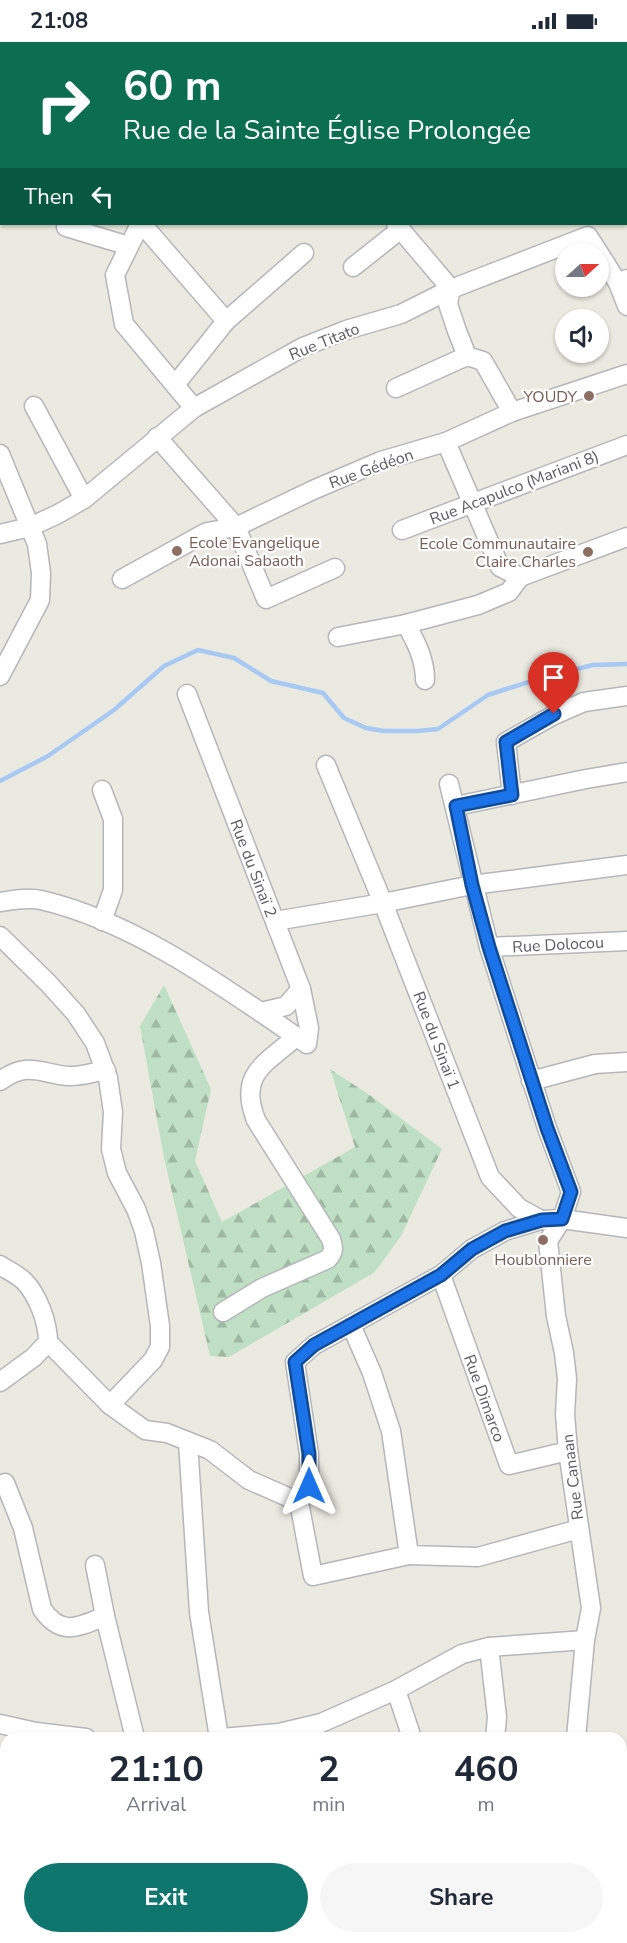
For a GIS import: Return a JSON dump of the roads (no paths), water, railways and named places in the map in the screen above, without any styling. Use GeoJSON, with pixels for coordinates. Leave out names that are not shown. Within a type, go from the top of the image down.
{"type":"FeatureCollection","features":[{"type":"Feature","properties":{"kind":"street"},"geometry":{"type":"LineString","coordinates":[[67,225],[66,227],[129,246]]}},
{"type":"Feature","properties":{"kind":"street"},"geometry":{"type":"LineString","coordinates":[[140,225],[115,275],[124,324],[194,408]]}},
{"type":"Feature","properties":{"kind":"street"},"geometry":{"type":"LineString","coordinates":[[142,225],[226,321]]}},
{"type":"Feature","properties":{"kind":"street"},"geometry":{"type":"LineString","coordinates":[[353,267],[399,226],[451,289],[448,304],[467,356]]}},
{"type":"Feature","properties":{"kind":"street","name":"Rue Titato"},"geometry":{"type":"LineString","coordinates":[[0,534],[30,527],[84,499],[194,408],[303,347],[346,330],[401,314],[583,230],[622,281],[627,306]]}},
{"type":"Feature","properties":{"kind":"street"},"geometry":{"type":"LineString","coordinates":[[175,385],[226,321],[304,253]]}},
{"type":"Feature","properties":{"kind":"street"},"geometry":{"type":"LineString","coordinates":[[396,388],[467,356],[483,362],[512,412]]}},
{"type":"Feature","properties":{"kind":"street","name":"Rue Gédéon"},"geometry":{"type":"LineString","coordinates":[[122,579],[207,532],[236,527],[381,461],[446,442],[512,412],[627,374]]}},
{"type":"Feature","properties":{"kind":"street"},"geometry":{"type":"LineString","coordinates":[[34,406],[84,499]]}},
{"type":"Feature","properties":{"kind":"street"},"geometry":{"type":"LineString","coordinates":[[157,437],[236,527],[266,598],[335,568]]}},
{"type":"Feature","properties":{"kind":"street"},"geometry":{"type":"LineString","coordinates":[[446,442],[500,567],[520,577]]}},
{"type":"Feature","properties":{"kind":"street","name":"Rue Acapulco (Mariani 8)"},"geometry":{"type":"LineString","coordinates":[[402,530],[627,445]]}},
{"type":"Feature","properties":{"kind":"street"},"geometry":{"type":"LineString","coordinates":[[0,454],[30,527],[41,573],[40,600],[0,676]]}},
{"type":"Feature","properties":{"kind":"street"},"geometry":{"type":"LineString","coordinates":[[338,637],[406,624],[478,605],[509,592],[520,577],[627,537]]}},
{"type":"Feature","properties":{"kind":"street"},"geometry":{"type":"LineString","coordinates":[[406,624],[425,666],[425,680]]}},
{"type":"Feature","properties":{"kind":"street","name":"Rue du Sinaï 2"},"geometry":{"type":"LineString","coordinates":[[186,694],[301,989],[309,1028],[302,1041]]}},
{"type":"Feature","properties":{"kind":"street"},"geometry":{"type":"LineString","coordinates":[[512,795],[506,742],[554,714],[584,702],[627,696]]}},
{"type":"Feature","properties":{"kind":"street","name":"Rue du Sinaï 1"},"geometry":{"type":"LineString","coordinates":[[326,765],[383,903],[490,1178],[519,1208],[542,1220]]}},
{"type":"Feature","properties":{"kind":"street"},"geometry":{"type":"LineString","coordinates":[[456,806],[627,772]]}},
{"type":"Feature","properties":{"kind":"street","name":"Rue Canaan"},"geometry":{"type":"LineString","coordinates":[[450,784],[472,885],[489,947],[531,1081],[571,1192],[562,1219],[548,1241],[556,1316],[567,1379],[565,1414],[568,1450],[591,1608],[585,1640],[577,1732]]}},
{"type":"Feature","properties":{"kind":"street"},"geometry":{"type":"LineString","coordinates":[[102,790],[113,819],[113,890],[102,921]]}},
{"type":"Feature","properties":{"kind":"street"},"geometry":{"type":"LineString","coordinates":[[274,921],[472,885],[627,865]]}},
{"type":"Feature","properties":{"kind":"street"},"geometry":{"type":"LineString","coordinates":[[0,902],[16,899],[39,900],[102,921],[175,957],[302,1041],[259,1069],[251,1081],[250,1105],[256,1120],[331,1239],[333,1254],[328,1259],[262,1287],[223,1312]]}},
{"type":"Feature","properties":{"kind":"street"},"geometry":{"type":"LineString","coordinates":[[0,936],[48,982],[76,1014],[95,1043],[106,1070],[113,1112],[111,1149],[117,1173],[136,1209],[144,1232],[160,1326],[160,1347],[153,1360],[110,1405]]}},
{"type":"Feature","properties":{"kind":"street","name":"Rue Dolocou"},"geometry":{"type":"LineString","coordinates":[[489,947],[627,941]]}},
{"type":"Feature","properties":{"kind":"street"},"geometry":{"type":"LineString","coordinates":[[261,1012],[286,1006],[301,989]]}},
{"type":"Feature","properties":{"kind":"street"},"geometry":{"type":"LineString","coordinates":[[531,1081],[595,1064],[627,1062]]}},
{"type":"Feature","properties":{"kind":"street"},"geometry":{"type":"LineString","coordinates":[[0,1081],[14,1072],[36,1069],[70,1077],[106,1070]]}},
{"type":"Feature","properties":{"kind":"street"},"geometry":{"type":"LineString","coordinates":[[579,1529],[478,1557],[409,1555],[313,1576],[299,1502],[309,1486],[309,1454],[295,1362],[314,1345],[441,1275],[472,1249],[505,1231],[542,1220],[562,1219],[627,1228]]}},
{"type":"Feature","properties":{"kind":"street"},"geometry":{"type":"LineString","coordinates":[[0,1264],[24,1281],[40,1308],[48,1329],[48,1342],[34,1357],[0,1382]]}},
{"type":"Feature","properties":{"kind":"street","name":"Rue Dimarco"},"geometry":{"type":"LineString","coordinates":[[441,1275],[509,1465],[568,1450]]}},
{"type":"Feature","properties":{"kind":"street"},"geometry":{"type":"LineString","coordinates":[[351,1325],[372,1373],[391,1431],[409,1555]]}},
{"type":"Feature","properties":{"kind":"street"},"geometry":{"type":"LineString","coordinates":[[48,1342],[110,1405],[145,1430],[167,1433],[210,1450],[249,1480],[299,1502]]}},
{"type":"Feature","properties":{"kind":"street"},"geometry":{"type":"LineString","coordinates":[[188,1442],[199,1612],[225,1732]]}},
{"type":"Feature","properties":{"kind":"street"},"geometry":{"type":"LineString","coordinates":[[5,1483],[23,1528],[42,1609],[49,1620],[64,1628],[78,1628],[105,1616]]}},
{"type":"Feature","properties":{"kind":"street"},"geometry":{"type":"LineString","coordinates":[[95,1565],[134,1732]]}},
{"type":"Feature","properties":{"kind":"street"},"geometry":{"type":"LineString","coordinates":[[302,1732],[324,1731],[462,1654],[489,1647],[585,1640]]}},
{"type":"Feature","properties":{"kind":"street"},"geometry":{"type":"LineString","coordinates":[[489,1647],[497,1717],[496,1732]]}},
{"type":"Feature","properties":{"kind":"street"},"geometry":{"type":"LineString","coordinates":[[396,1690],[409,1732]]}},
{"type":"Feature","properties":{"kind":"street"},"geometry":{"type":"LineString","coordinates":[[0,1724],[36,1732]]}},
{"type":"Feature","properties":{"kind":"waterway"},"geometry":{"type":"LineString","coordinates":[[0,781],[48,756],[114,710],[164,666],[198,650],[234,658],[271,681],[323,693],[344,718],[366,728],[384,731],[438,729],[488,695],[544,677],[593,665],[627,664]]}},
{"type":"Feature","properties":{"kind":"place","name":"YOUDY"},"geometry":{"type":"Point","coordinates":[589,396]}},
{"type":"Feature","properties":{"kind":"place","name":"Ecole Evangelique Adonai Sabaoth"},"geometry":{"type":"Point","coordinates":[177,551]}},
{"type":"Feature","properties":{"kind":"place","name":"Ecole Communautaire Claire Charles"},"geometry":{"type":"Point","coordinates":[588,552]}},
{"type":"Feature","properties":{"kind":"place","name":"Houblonniere"},"geometry":{"type":"Point","coordinates":[543,1240]}}]}
